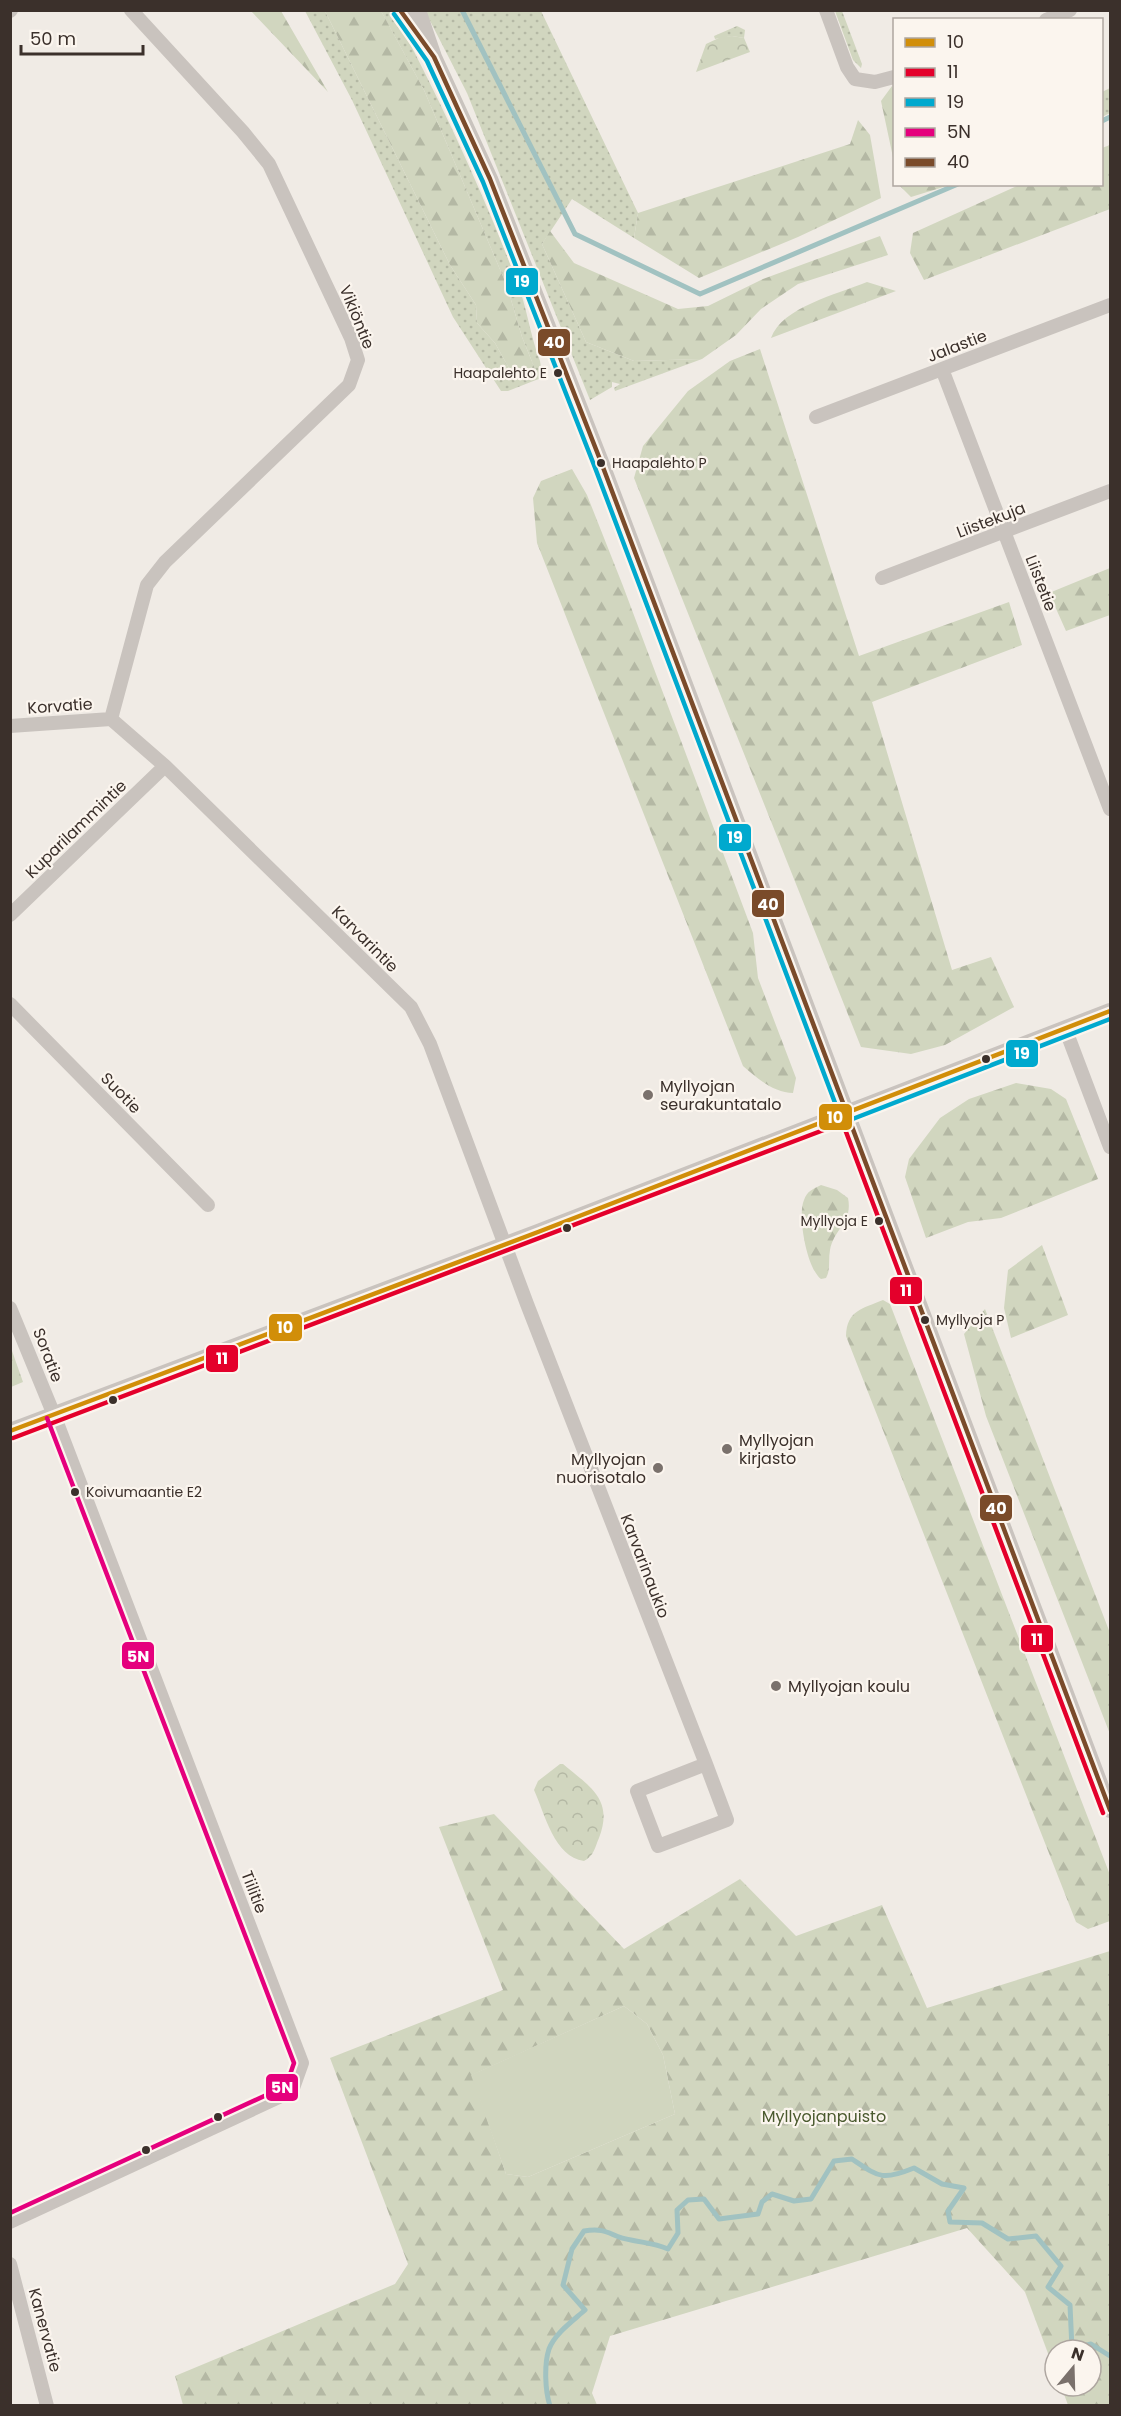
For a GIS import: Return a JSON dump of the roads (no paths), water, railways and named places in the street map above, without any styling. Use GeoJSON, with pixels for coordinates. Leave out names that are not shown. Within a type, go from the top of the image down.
{"type":"FeatureCollection","features":[{"type":"Feature","properties":{"kind":"street","name":"Vikiöntie"},"geometry":{"type":"LineString","coordinates":[[111,719],[147,585],[165,562],[349,385],[358,360],[351,338],[269,164],[243,132],[131,10]]}},
{"type":"Feature","properties":{"kind":"street"},"geometry":{"type":"LineString","coordinates":[[400,10],[434,57]]}},
{"type":"Feature","properties":{"kind":"street"},"geometry":{"type":"LineString","coordinates":[[418,10],[434,57],[490,179],[597,451],[1110,1810]]}},
{"type":"Feature","properties":{"kind":"street"},"geometry":{"type":"LineString","coordinates":[[826,10],[848,67],[855,79],[875,82],[893,77]]}},
{"type":"Feature","properties":{"kind":"street"},"geometry":{"type":"LineString","coordinates":[[1051,18],[1070,10]]}},
{"type":"Feature","properties":{"kind":"street","name":"Jalastie"},"geometry":{"type":"LineString","coordinates":[[816,417],[1110,305]]}},
{"type":"Feature","properties":{"kind":"street","name":"Liistetie"},"geometry":{"type":"LineString","coordinates":[[942,369],[1110,809]]}},
{"type":"Feature","properties":{"kind":"street","name":"Liistekuja"},"geometry":{"type":"LineString","coordinates":[[882,578],[1110,492]]}},
{"type":"Feature","properties":{"kind":"street","name":"Korvatie"},"geometry":{"type":"LineString","coordinates":[[10,726],[111,719]]}},
{"type":"Feature","properties":{"kind":"street","name":"Karvarintie"},"geometry":{"type":"LineString","coordinates":[[111,719],[165,766],[411,1007],[430,1044],[504,1244]]}},
{"type":"Feature","properties":{"kind":"street","name":"Kuparilammintie"},"geometry":{"type":"LineString","coordinates":[[10,915],[165,766]]}},
{"type":"Feature","properties":{"kind":"street","name":"Suotie"},"geometry":{"type":"LineString","coordinates":[[10,1004],[208,1205]]}},
{"type":"Feature","properties":{"kind":"street"},"geometry":{"type":"LineString","coordinates":[[10,1431],[1110,1011]]}},
{"type":"Feature","properties":{"kind":"street"},"geometry":{"type":"LineString","coordinates":[[1065,1028],[1110,1147]]}},
{"type":"Feature","properties":{"kind":"street","name":"Karvarinaukio"},"geometry":{"type":"LineString","coordinates":[[504,1244],[706,1764],[727,1820],[658,1846],[637,1791],[706,1764]]}},
{"type":"Feature","properties":{"kind":"street","name":"Soratie"},"geometry":{"type":"LineString","coordinates":[[10,1308],[54,1415]]}},
{"type":"Feature","properties":{"kind":"street","name":"Tiilitie"},"geometry":{"type":"LineString","coordinates":[[10,2222],[292,2091],[302,2063],[54,1415]]}},
{"type":"Feature","properties":{"kind":"street","name":"Kanervatie"},"geometry":{"type":"LineString","coordinates":[[10,2264],[48,2406]]}},
{"type":"Feature","properties":{"kind":"waterway"},"geometry":{"type":"LineString","coordinates":[[462,10],[575,234],[700,294],[953,186]]}},
{"type":"Feature","properties":{"kind":"waterway"},"geometry":{"type":"LineString","coordinates":[[1103,120],[1110,117]]}},
{"type":"Feature","properties":{"kind":"waterway"},"geometry":{"type":"LineString","coordinates":[[550,2406],[546,2378],[549,2349],[560,2332],[585,2310],[563,2285],[572,2249],[584,2231],[604,2231],[624,2239],[668,2249],[678,2233],[677,2210],[688,2200],[704,2199],[719,2219],[758,2214],[762,2202],[772,2194],[794,2201],[811,2199],[834,2161],[852,2159],[881,2175],[895,2175],[914,2168],[942,2184],[964,2188],[948,2211],[950,2222],[982,2223],[1008,2239],[1036,2236],[1061,2266],[1048,2287],[1070,2305],[1072,2349],[1091,2344],[1110,2356]]}},
{"type":"Feature","properties":{"kind":"place","name":"Haapalehto E"},"geometry":{"type":"Point","coordinates":[558,373]}},
{"type":"Feature","properties":{"kind":"place","name":"Haapalehto P"},"geometry":{"type":"Point","coordinates":[601,463]}},
{"type":"Feature","properties":{"kind":"place","name":"Myllyojan seurakuntatalo"},"geometry":{"type":"Point","coordinates":[648,1095]}},
{"type":"Feature","properties":{"kind":"place","name":"Myllyoja E"},"geometry":{"type":"Point","coordinates":[879,1221]}},
{"type":"Feature","properties":{"kind":"place","name":"Myllyoja P"},"geometry":{"type":"Point","coordinates":[925,1320]}},
{"type":"Feature","properties":{"kind":"place","name":"Myllyojan kirjasto"},"geometry":{"type":"Point","coordinates":[727,1449]}},
{"type":"Feature","properties":{"kind":"place","name":"Myllyojan nuorisotalo"},"geometry":{"type":"Point","coordinates":[658,1468]}},
{"type":"Feature","properties":{"kind":"place","name":"Koivumaantie E2"},"geometry":{"type":"Point","coordinates":[75,1492]}},
{"type":"Feature","properties":{"kind":"place","name":"Myllyojan koulu"},"geometry":{"type":"Point","coordinates":[776,1686]}},
{"type":"Feature","properties":{"kind":"park label","name":"Myllyojanpuisto"},"geometry":{"type":"Point","coordinates":[824,2116]}}]}
